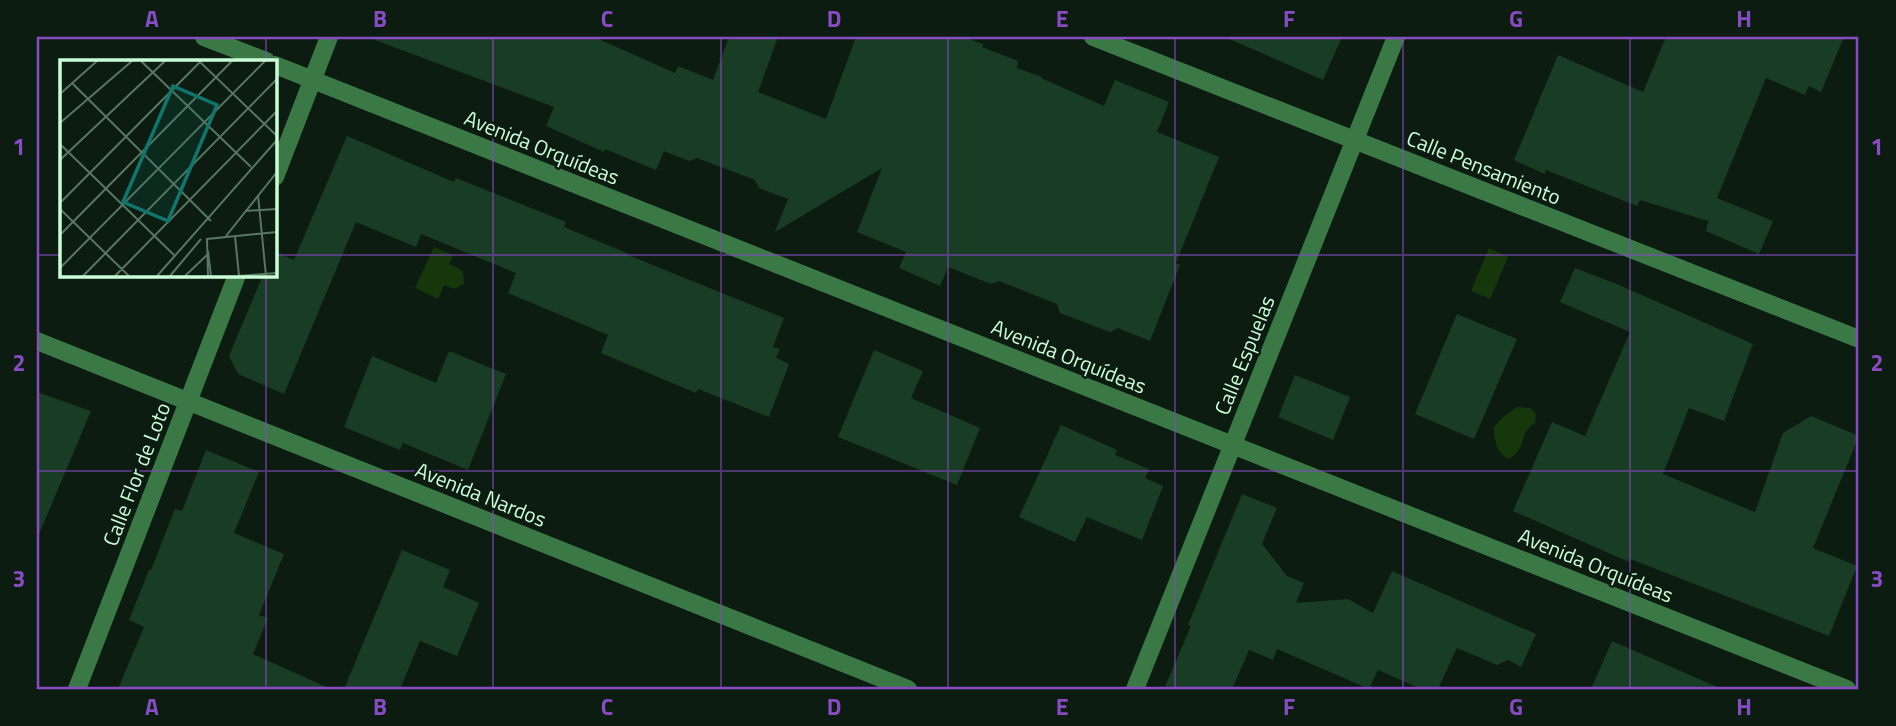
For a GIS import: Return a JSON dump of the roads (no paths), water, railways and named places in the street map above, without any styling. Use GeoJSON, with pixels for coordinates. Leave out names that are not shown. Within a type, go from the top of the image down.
{"type":"FeatureCollection","features":[{"type":"Feature","properties":{"kind":"street"},"geometry":{"type":"LineString","coordinates":[[204,37],[263,60]]}},
{"type":"Feature","properties":{"kind":"street"},"geometry":{"type":"LineString","coordinates":[[276,174],[329,37]]}},
{"type":"Feature","properties":{"kind":"street","name":"Calle Pensamiento"},"geometry":{"type":"LineString","coordinates":[[1093,37],[1859,339]]}},
{"type":"Feature","properties":{"kind":"street","name":"Calle Espuelas"},"geometry":{"type":"LineString","coordinates":[[1135,689],[1396,37]]}},
{"type":"Feature","properties":{"kind":"street","name":"Avenida Orquídeas"},"geometry":{"type":"LineString","coordinates":[[276,65],[1847,689]]}},
{"type":"Feature","properties":{"kind":"street","name":"Calle Flor de Loto"},"geometry":{"type":"LineString","coordinates":[[77,689],[237,276]]}},
{"type":"Feature","properties":{"kind":"street","name":"Avenida Nardos"},"geometry":{"type":"LineString","coordinates":[[37,341],[908,689]]}}]}
